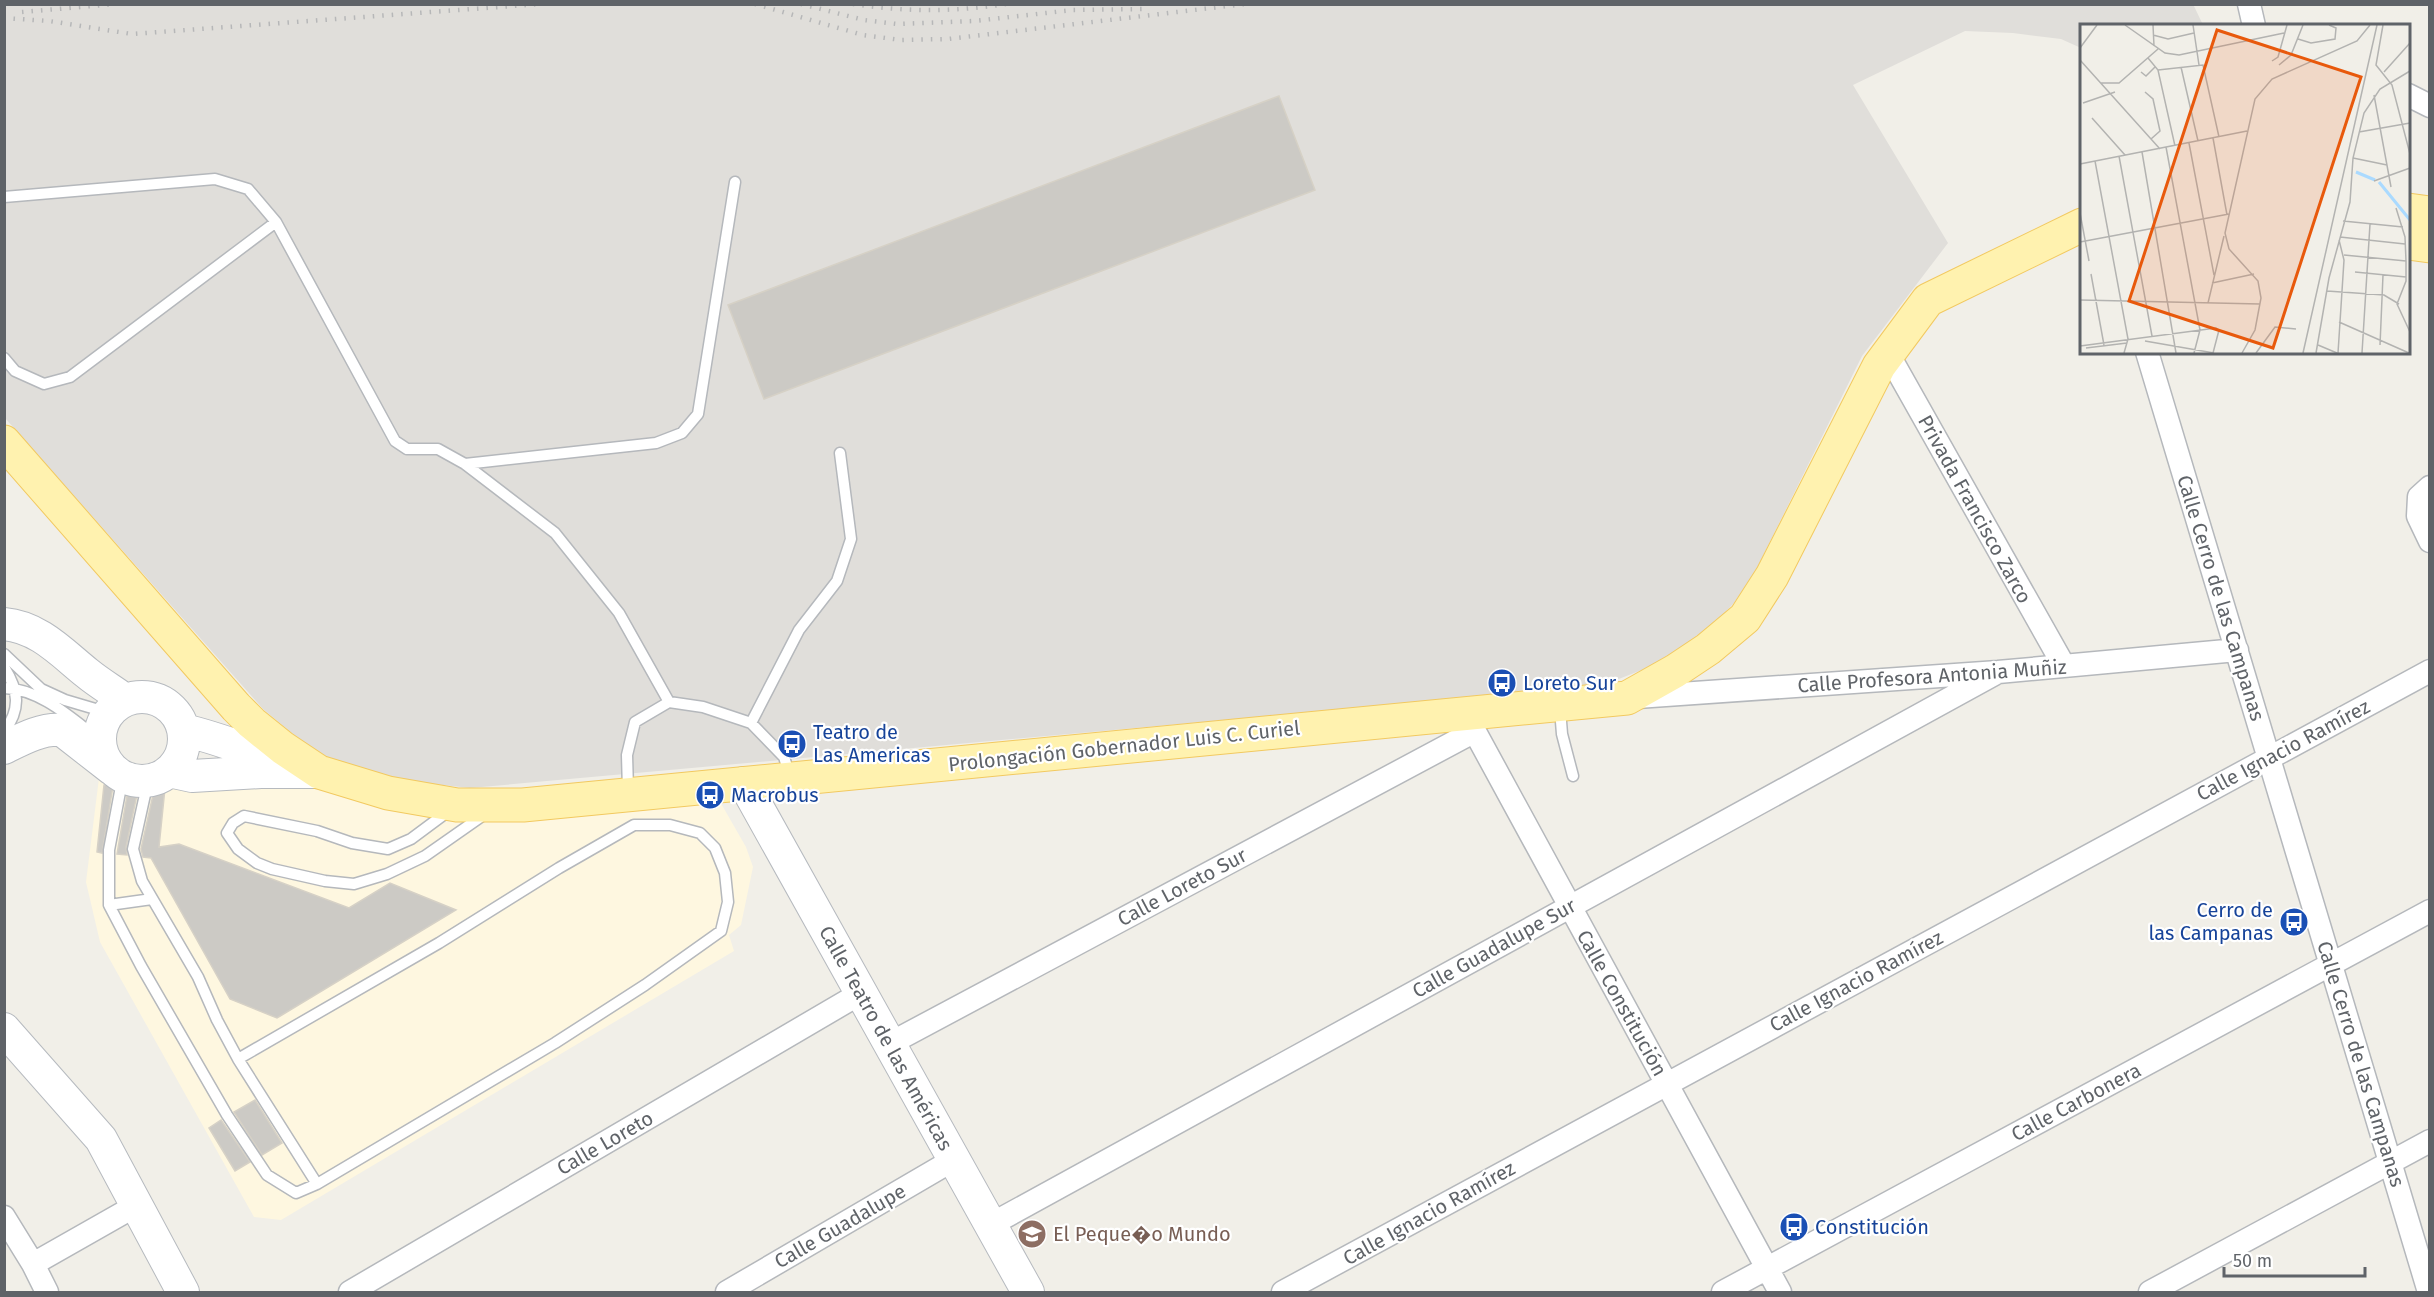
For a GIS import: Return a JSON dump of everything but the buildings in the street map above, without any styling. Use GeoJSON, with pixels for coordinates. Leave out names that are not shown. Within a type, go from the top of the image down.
{"type":"FeatureCollection","features":[{"type":"Feature","properties":{"kind":"main road"},"geometry":{"type":"LineString","coordinates":[[2410,210],[2430,213]]}},
{"type":"Feature","properties":{"kind":"main road","name":"Prolongación Gobernador Luis C. Curiel"},"geometry":{"type":"LineString","coordinates":[[4,442],[252,723],[319,772],[388,793],[458,805],[523,805],[744,783],[1470,722],[1559,704],[1627,698],[1708,649],[1745,618],[1772,576],[1887,352],[1928,300],[2074,231]]}},
{"type":"Feature","properties":{"kind":"main road"},"geometry":{"type":"LineString","coordinates":[[2410,243],[2430,246]]}},
{"type":"Feature","properties":{"kind":"street"},"geometry":{"type":"LineString","coordinates":[[2249,4],[2254,24]]}},
{"type":"Feature","properties":{"kind":"street","name":"Privada Francisco Zarco"},"geometry":{"type":"LineString","coordinates":[[1887,352],[2064,666]]}},
{"type":"Feature","properties":{"kind":"street","name":"Calle Cerro de las Campanas"},"geometry":{"type":"LineString","coordinates":[[2148,354],[2429,1293]]}},
{"type":"Feature","properties":{"kind":"street"},"geometry":{"type":"LineString","coordinates":[[2430,488],[2419,497],[2418,516],[2430,541]]}},
{"type":"Feature","properties":{"kind":"street"},"geometry":{"type":"LineString","coordinates":[[4,624],[24,628],[38,635],[62,651],[89,675],[112,718],[105,758],[138,774],[192,776],[261,772],[319,772]]}},
{"type":"Feature","properties":{"kind":"street","name":"Calle Profesora Antonia Muñiz"},"geometry":{"type":"LineString","coordinates":[[1627,698],[1998,672],[2236,650]]}},
{"type":"Feature","properties":{"kind":"street","name":"Calle Ignacio Ramírez"},"geometry":{"type":"LineString","coordinates":[[1283,1293],[2430,671]]}},
{"type":"Feature","properties":{"kind":"street","name":"Calle Guadalupe Sur"},"geometry":{"type":"LineString","coordinates":[[990,1225],[1998,672]]}},
{"type":"Feature","properties":{"kind":"street"},"geometry":{"type":"LineString","coordinates":[[112,718],[146,697],[166,704],[180,720],[183,730],[182,753],[138,774]]}},
{"type":"Feature","properties":{"kind":"street","name":"Calle Constitución"},"geometry":{"type":"LineString","coordinates":[[1470,722],[1780,1293]]}},
{"type":"Feature","properties":{"kind":"street","name":"Calle Loreto Sur"},"geometry":{"type":"LineString","coordinates":[[889,1044],[1470,722]]}},
{"type":"Feature","properties":{"kind":"street"},"geometry":{"type":"LineString","coordinates":[[4,748],[29,735],[55,729],[62,730],[138,774]]}},
{"type":"Feature","properties":{"kind":"street"},"geometry":{"type":"LineString","coordinates":[[183,730],[216,737],[257,754],[319,772]]}},
{"type":"Feature","properties":{"kind":"street","name":"Calle Teatro de las Américas"},"geometry":{"type":"LineString","coordinates":[[744,783],[1028,1293]]}},
{"type":"Feature","properties":{"kind":"street","name":"Calle Carbonera"},"geometry":{"type":"LineString","coordinates":[[1723,1293],[2430,911]]}},
{"type":"Feature","properties":{"kind":"street","name":"Calle Loreto"},"geometry":{"type":"LineString","coordinates":[[350,1293],[861,993]]}},
{"type":"Feature","properties":{"kind":"street"},"geometry":{"type":"LineString","coordinates":[[4,1029],[101,1139],[183,1293]]}},
{"type":"Feature","properties":{"kind":"street"},"geometry":{"type":"LineString","coordinates":[[2150,1293],[2430,1141]]}},
{"type":"Feature","properties":{"kind":"street","name":"Calle Guadalupe"},"geometry":{"type":"LineString","coordinates":[[727,1293],[954,1160]]}},
{"type":"Feature","properties":{"kind":"street"},"geometry":{"type":"LineString","coordinates":[[33,1264],[137,1205]]}},
{"type":"Feature","properties":{"kind":"street"},"geometry":{"type":"LineString","coordinates":[[4,1217],[33,1264],[47,1293]]}},
{"type":"Feature","properties":{"kind":"lane"},"geometry":{"type":"LineString","coordinates":[[4,197],[215,180],[248,189],[276,222],[395,441],[407,449],[438,449],[465,464],[555,533],[619,613],[669,702]]}},
{"type":"Feature","properties":{"kind":"lane"},"geometry":{"type":"LineString","coordinates":[[465,464],[656,443],[682,432],[698,414],[735,182]]}},
{"type":"Feature","properties":{"kind":"lane"},"geometry":{"type":"LineString","coordinates":[[4,358],[15,371],[44,384],[70,377],[276,222]]}},
{"type":"Feature","properties":{"kind":"lane"},"geometry":{"type":"LineString","coordinates":[[751,723],[799,630],[837,581],[851,539],[840,453]]}},
{"type":"Feature","properties":{"kind":"lane"},"geometry":{"type":"LineString","coordinates":[[4,654],[41,689],[112,718]]}},
{"type":"Feature","properties":{"kind":"lane"},"geometry":{"type":"LineString","coordinates":[[4,667],[15,717],[4,732]]}},
{"type":"Feature","properties":{"kind":"lane"},"geometry":{"type":"LineString","coordinates":[[10,688],[112,718]]}},
{"type":"Feature","properties":{"kind":"lane"},"geometry":{"type":"LineString","coordinates":[[628,795],[627,755],[635,722],[669,702],[703,706],[751,723],[784,757],[791,779]]}},
{"type":"Feature","properties":{"kind":"lane"},"geometry":{"type":"LineString","coordinates":[[1559,704],[1562,734],[1573,776]]}},
{"type":"Feature","properties":{"kind":"lane"},"geometry":{"type":"LineString","coordinates":[[138,774],[133,849],[142,881],[198,977],[238,1059],[317,1184]]}},
{"type":"Feature","properties":{"kind":"lane"},"geometry":{"type":"LineString","coordinates":[[138,774],[109,850],[109,905],[141,966],[227,1115],[267,1175],[296,1193],[317,1184],[555,1043],[645,985],[721,931],[728,902],[725,873],[715,848],[700,833],[670,825],[634,825],[559,868],[439,943],[238,1059]]}},
{"type":"Feature","properties":{"kind":"lane"},"geometry":{"type":"LineString","coordinates":[[458,805],[411,839],[388,849],[352,843],[317,831],[244,816],[233,823],[227,833],[238,849],[257,863],[272,869],[325,881],[354,884],[387,874],[425,856],[464,831],[497,805]]}},
{"type":"Feature","properties":{"kind":"lane"},"geometry":{"type":"LineString","coordinates":[[388,849],[398,868]]}},
{"type":"Feature","properties":{"kind":"lane"},"geometry":{"type":"LineString","coordinates":[[109,905],[153,899]]}},
{"type":"Feature","properties":{"kind":"shaded area"},"geometry":{"type":"Polygon","coordinates":[[[2193,4],[2203,24],[2080,24],[2080,48],[2061,39],[2013,33],[1965,31],[1853,85],[1948,243],[1862,356],[1757,568],[1734,603],[1707,631],[1662,662],[1601,686],[470,788],[397,780],[319,756],[263,709],[5,418],[4,5],[2193,4]]]}},
{"type":"Feature","properties":{"kind":"shaded area"},"geometry":{"type":"Polygon","coordinates":[[[99,778],[164,784],[288,786],[357,794],[715,793],[746,847],[753,867],[741,925],[729,935],[734,951],[281,1220],[254,1217],[100,942],[86,882],[99,778]]]}},
{"type":"Feature","properties":{"kind":"railway"},"geometry":{"type":"LineString","coordinates":[[22,12],[116,4]]}},
{"type":"Feature","properties":{"kind":"railway"},"geometry":{"type":"LineString","coordinates":[[4,18],[49,21],[132,34],[540,4]]}},
{"type":"Feature","properties":{"kind":"railway"},"geometry":{"type":"LineString","coordinates":[[755,4],[863,35],[901,40],[948,39],[1245,4]]}},
{"type":"Feature","properties":{"kind":"railway"},"geometry":{"type":"LineString","coordinates":[[801,4],[864,20],[897,24],[974,21],[1073,10],[1149,9]]}},
{"type":"Feature","properties":{"kind":"railway"},"geometry":{"type":"LineString","coordinates":[[853,4],[930,10],[1006,4]]}},
{"type":"Feature","properties":{"kind":"place","name":"Loreto Sur"},"geometry":{"type":"Point","coordinates":[1502,683]}},
{"type":"Feature","properties":{"kind":"place","name":"Teatro de Las Americas"},"geometry":{"type":"Point","coordinates":[792,744]}},
{"type":"Feature","properties":{"kind":"place","name":"Macrobus"},"geometry":{"type":"Point","coordinates":[710,795]}},
{"type":"Feature","properties":{"kind":"place","name":"Cerro de las Campanas"},"geometry":{"type":"Point","coordinates":[2294,922]}},
{"type":"Feature","properties":{"kind":"place","name":"Constitución"},"geometry":{"type":"Point","coordinates":[1794,1227]}},
{"type":"Feature","properties":{"kind":"place","name":"El Peque�o Mundo"},"geometry":{"type":"Point","coordinates":[1032,1234]}}]}
